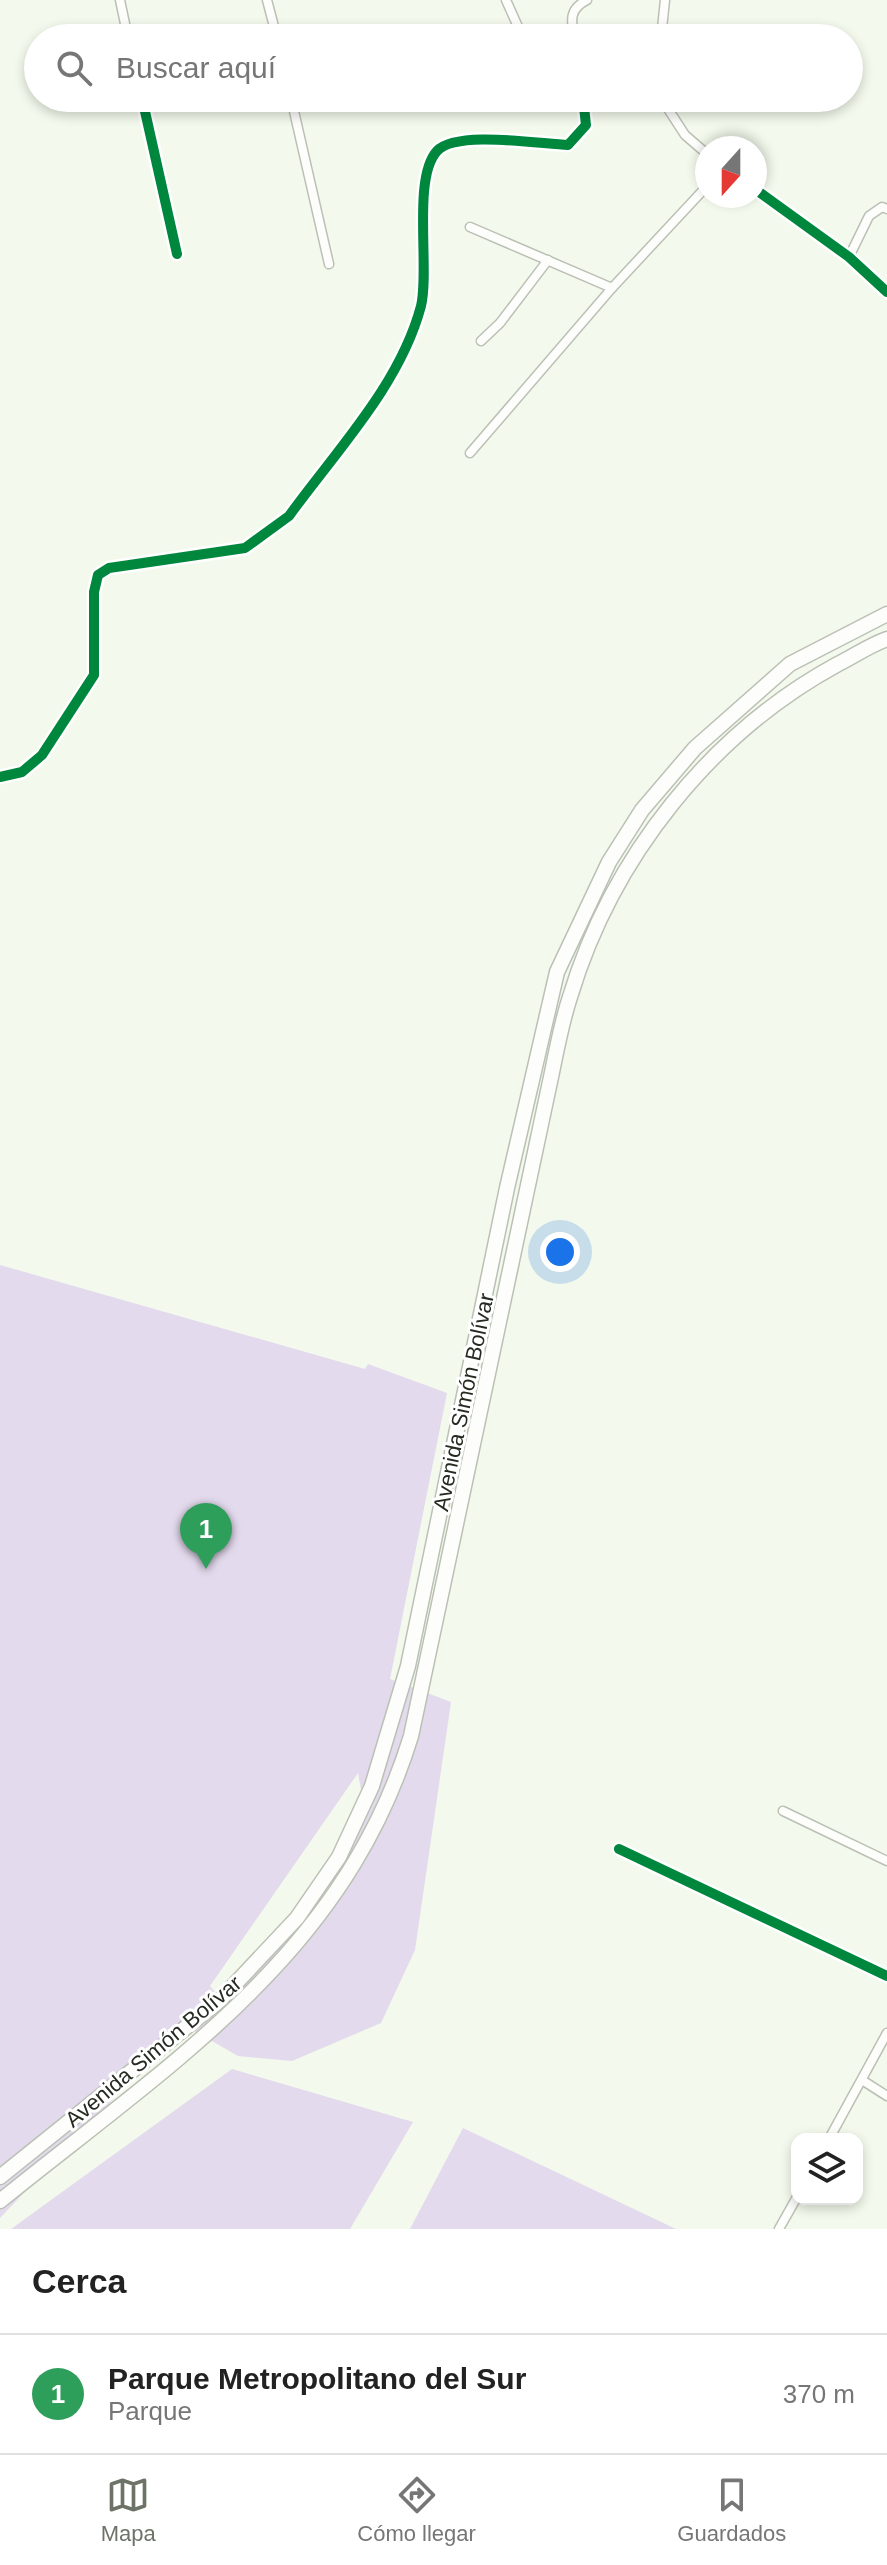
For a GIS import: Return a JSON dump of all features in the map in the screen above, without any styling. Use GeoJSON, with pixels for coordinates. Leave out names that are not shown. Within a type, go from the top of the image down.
{"type":"FeatureCollection","features":[{"type":"Feature","properties":{"kind":"highway","name":"Avenida Simón Bolívar"},"geometry":{"type":"LineString","coordinates":[[0,2177],[220,2000],[297,1918],[339,1857],[372,1786],[408,1666],[548,997],[609,862],[667,778],[742,703],[790,664],[887,614]]}},
{"type":"Feature","properties":{"kind":"highway","name":"Avenida Simón Bolívar"},"geometry":{"type":"LineString","coordinates":[[0,2201],[239,2008],[316,1921],[364,1849],[411,1736],[570,996],[599,923],[658,823],[732,737],[805,682],[887,639]]}},
{"type":"Feature","properties":{"kind":"highway"},"geometry":{"type":"LineString","coordinates":[[478,1327],[496,1331]]}},
{"type":"Feature","properties":{"kind":"street"},"geometry":{"type":"LineString","coordinates":[[120,0],[125,24]]}},
{"type":"Feature","properties":{"kind":"street"},"geometry":{"type":"LineString","coordinates":[[267,0],[273,24]]}},
{"type":"Feature","properties":{"kind":"street"},"geometry":{"type":"LineString","coordinates":[[506,0],[517,24]]}},
{"type":"Feature","properties":{"kind":"street"},"geometry":{"type":"LineString","coordinates":[[572,24],[576,5],[587,0]]}},
{"type":"Feature","properties":{"kind":"street"},"geometry":{"type":"LineString","coordinates":[[662,24],[665,0]]}},
{"type":"Feature","properties":{"kind":"street"},"geometry":{"type":"LineString","coordinates":[[145,112],[177,254]]}},
{"type":"Feature","properties":{"kind":"street"},"geometry":{"type":"LineString","coordinates":[[294,112],[329,264]]}},
{"type":"Feature","properties":{"kind":"street"},"geometry":{"type":"LineString","coordinates":[[0,777],[22,772],[42,755],[94,675],[94,592],[98,575],[109,568],[245,548],[270,533],[289,516],[397,367],[421,304],[426,177],[437,151],[458,140],[568,145],[586,125],[585,112]]}},
{"type":"Feature","properties":{"kind":"street"},"geometry":{"type":"LineString","coordinates":[[670,112],[685,135],[695,144]]}},
{"type":"Feature","properties":{"kind":"street"},"geometry":{"type":"LineString","coordinates":[[767,198],[849,257],[887,292]]}},
{"type":"Feature","properties":{"kind":"street"},"geometry":{"type":"LineString","coordinates":[[470,453],[612,288],[695,199]]}},
{"type":"Feature","properties":{"kind":"street"},"geometry":{"type":"LineString","coordinates":[[849,257],[869,216],[882,207],[887,209]]}},
{"type":"Feature","properties":{"kind":"street"},"geometry":{"type":"LineString","coordinates":[[470,227],[612,288]]}},
{"type":"Feature","properties":{"kind":"street"},"geometry":{"type":"LineString","coordinates":[[481,341],[500,323],[548,260]]}},
{"type":"Feature","properties":{"kind":"street"},"geometry":{"type":"LineString","coordinates":[[783,1811],[887,1861]]}},
{"type":"Feature","properties":{"kind":"street"},"geometry":{"type":"LineString","coordinates":[[619,1849],[887,1976]]}},
{"type":"Feature","properties":{"kind":"street"},"geometry":{"type":"LineString","coordinates":[[832,2133],[886,2040]]}},
{"type":"Feature","properties":{"kind":"street"},"geometry":{"type":"LineString","coordinates":[[862,2080],[887,2096]]}},
{"type":"Feature","properties":{"kind":"street"},"geometry":{"type":"LineString","coordinates":[[779,2229],[792,2205]]}},
{"type":"Feature","properties":{"kind":"shaded area"},"geometry":{"type":"Polygon","coordinates":[[[0,1265],[365,1369],[368,1364],[447,1393],[390,1679],[451,1702],[415,1950],[381,2023],[292,2061],[238,2056],[184,2025],[0,2218],[0,1265]],[[358,1773],[210,1986],[220,1999],[328,1890],[363,1801],[358,1773]]]}},
{"type":"Feature","properties":{"kind":"shaded area"},"geometry":{"type":"Polygon","coordinates":[[[232,2069],[413,2122],[350,2229],[11,2229],[232,2069]]]}},
{"type":"Feature","properties":{"kind":"shaded area"},"geometry":{"type":"Polygon","coordinates":[[[463,2128],[676,2229],[410,2229],[463,2128]]]}},
{"type":"Feature","properties":{"kind":"cycle path"},"geometry":{"type":"LineString","coordinates":[[145,112],[177,254]]}},
{"type":"Feature","properties":{"kind":"cycle path"},"geometry":{"type":"LineString","coordinates":[[0,777],[22,772],[42,755],[94,675],[94,592],[98,575],[109,568],[245,548],[289,516],[365,416],[398,363],[421,306],[425,181],[437,151],[462,141],[479,140],[568,145],[586,125],[585,112]]}},
{"type":"Feature","properties":{"kind":"cycle path"},"geometry":{"type":"LineString","coordinates":[[767,198],[849,257],[887,292]]}},
{"type":"Feature","properties":{"kind":"cycle path"},"geometry":{"type":"LineString","coordinates":[[619,1849],[887,1976]]}},
{"type":"Feature","properties":{"kind":"place","name":"Parque Metropolitano del Sur"},"geometry":{"type":"Point","coordinates":[206,1569]}}]}
